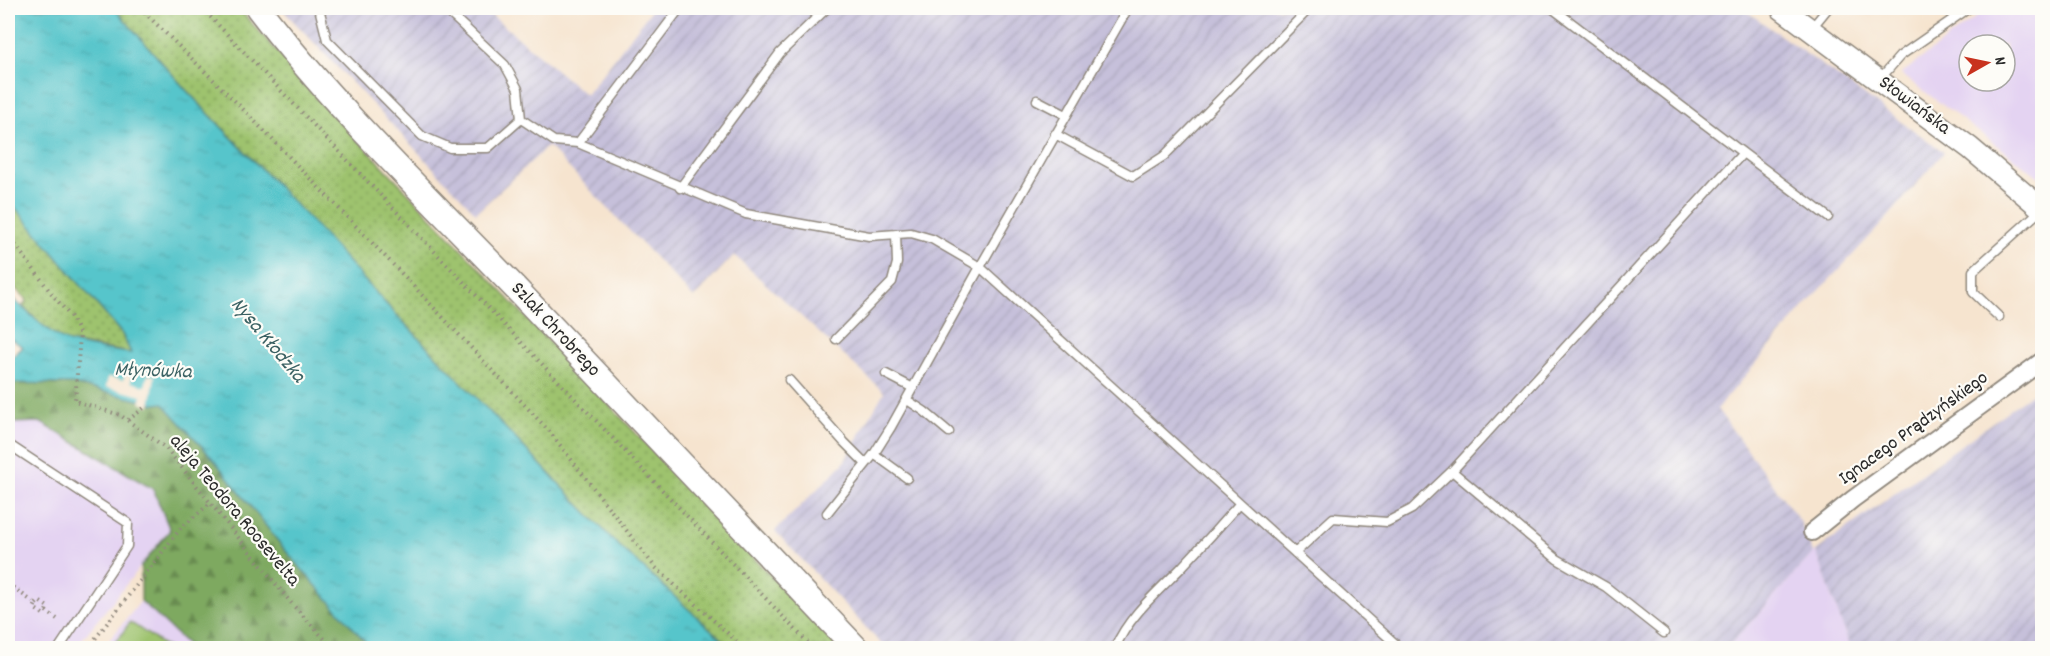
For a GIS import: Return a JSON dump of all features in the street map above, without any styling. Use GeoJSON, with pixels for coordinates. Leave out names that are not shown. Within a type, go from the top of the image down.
{"type":"FeatureCollection","features":[{"type":"Feature","properties":{"kind":"main road","name":"Szlak Chrobrego"},"geometry":{"type":"LineString","coordinates":[[258,8],[356,122],[856,648]]}},
{"type":"Feature","properties":{"kind":"street","name":"Słowiańska"},"geometry":{"type":"LineString","coordinates":[[1784,8],[1970,148],[2043,209]]}},
{"type":"Feature","properties":{"kind":"street","name":"Ignacego Prądzyńskiego"},"geometry":{"type":"LineString","coordinates":[[1812,532],[1853,499],[2043,361]]}},
{"type":"Feature","properties":{"kind":"lane"},"geometry":{"type":"LineString","coordinates":[[320,8],[327,40],[422,136],[450,148],[488,148],[521,119]]}},
{"type":"Feature","properties":{"kind":"lane"},"geometry":{"type":"LineString","coordinates":[[444,8],[505,65],[518,89],[521,119]]}},
{"type":"Feature","properties":{"kind":"lane"},"geometry":{"type":"LineString","coordinates":[[578,143],[680,8]]}},
{"type":"Feature","properties":{"kind":"lane"},"geometry":{"type":"LineString","coordinates":[[680,188],[780,53],[827,8]]}},
{"type":"Feature","properties":{"kind":"lane"},"geometry":{"type":"LineString","coordinates":[[827,513],[874,454],[907,400],[1128,8]]}},
{"type":"Feature","properties":{"kind":"lane"},"geometry":{"type":"LineString","coordinates":[[1055,134],[1133,176],[1164,156],[1310,8]]}},
{"type":"Feature","properties":{"kind":"lane"},"geometry":{"type":"LineString","coordinates":[[1552,8],[1828,217]]}},
{"type":"Feature","properties":{"kind":"lane"},"geometry":{"type":"LineString","coordinates":[[1811,30],[1828,8]]}},
{"type":"Feature","properties":{"kind":"lane"},"geometry":{"type":"LineString","coordinates":[[1879,80],[1900,56],[1969,8]]}},
{"type":"Feature","properties":{"kind":"lane"},"geometry":{"type":"LineString","coordinates":[[1037,100],[1066,115]]}},
{"type":"Feature","properties":{"kind":"lane"},"geometry":{"type":"LineString","coordinates":[[521,119],[555,141],[578,143],[746,214],[868,236],[911,233],[932,239],[980,267],[1400,648]]}},
{"type":"Feature","properties":{"kind":"lane"},"geometry":{"type":"LineString","coordinates":[[1295,553],[1333,518],[1387,522],[1413,509],[1452,471],[1743,153]]}},
{"type":"Feature","properties":{"kind":"lane"},"geometry":{"type":"LineString","coordinates":[[1999,317],[1974,292],[1973,271],[2043,209]]}},
{"type":"Feature","properties":{"kind":"lane"},"geometry":{"type":"LineString","coordinates":[[836,339],[892,282],[897,263],[896,234]]}},
{"type":"Feature","properties":{"kind":"lane"},"geometry":{"type":"LineString","coordinates":[[886,374],[913,388]]}},
{"type":"Feature","properties":{"kind":"lane"},"geometry":{"type":"LineString","coordinates":[[789,380],[866,464]]}},
{"type":"Feature","properties":{"kind":"lane"},"geometry":{"type":"LineString","coordinates":[[907,400],[949,432]]}},
{"type":"Feature","properties":{"kind":"lane"},"geometry":{"type":"LineString","coordinates":[[8,444],[128,523],[127,546],[59,648]]}},
{"type":"Feature","properties":{"kind":"lane"},"geometry":{"type":"LineString","coordinates":[[874,454],[907,478]]}},
{"type":"Feature","properties":{"kind":"lane"},"geometry":{"type":"LineString","coordinates":[[1452,471],[1557,559],[1606,586],[1664,633]]}},
{"type":"Feature","properties":{"kind":"lane"},"geometry":{"type":"LineString","coordinates":[[1115,648],[1121,635],[1139,611],[1206,542],[1240,503]]}},
{"type":"Feature","properties":{"kind":"path"},"geometry":{"type":"LineString","coordinates":[[140,8],[238,104],[398,269],[549,431],[655,567],[744,648]]}},
{"type":"Feature","properties":{"kind":"path"},"geometry":{"type":"LineString","coordinates":[[202,8],[813,648]]}},
{"type":"Feature","properties":{"kind":"path","name":"aleja Teodora Roosevelta"},"geometry":{"type":"LineString","coordinates":[[8,235],[71,316],[80,335],[75,401],[120,415],[166,448],[292,604],[333,648]]}},
{"type":"Feature","properties":{"kind":"path"},"geometry":{"type":"LineString","coordinates":[[128,420],[144,408]]}},
{"type":"Feature","properties":{"kind":"path"},"geometry":{"type":"LineString","coordinates":[[88,648],[180,529],[210,503]]}},
{"type":"Feature","properties":{"kind":"path"},"geometry":{"type":"LineString","coordinates":[[8,584],[36,604],[39,601],[48,607],[46,611],[73,630]]}},
{"type":"Feature","properties":{"kind":"shaded area"},"geometry":{"type":"Polygon","coordinates":[[[281,8],[483,8],[586,95],[653,8],[1742,8],[1944,152],[1888,217],[1804,307],[1717,409],[1800,521],[1813,553],[1727,648],[885,648],[775,531],[843,464],[884,392],[734,255],[694,298],[548,146],[476,213],[281,8]]]}},
{"type":"Feature","properties":{"kind":"shaded area"},"geometry":{"type":"Polygon","coordinates":[[[1988,8],[2042,8],[2042,179],[1901,74],[1988,8]]]}},
{"type":"Feature","properties":{"kind":"shaded area"},"geometry":{"type":"Polygon","coordinates":[[[2042,386],[2042,648],[1850,647],[1816,551],[2042,386]]]}},
{"type":"Feature","properties":{"kind":"shaded area"},"geometry":{"type":"Polygon","coordinates":[[[40,422],[153,489],[170,530],[75,648],[8,648],[8,423],[40,422]]]}},
{"type":"Feature","properties":{"kind":"shaded area"},"geometry":{"type":"Polygon","coordinates":[[[1816,551],[1852,648],[1727,648],[1813,553],[1816,551]]]}},
{"type":"Feature","properties":{"kind":"shaded area"},"geometry":{"type":"Polygon","coordinates":[[[141,601],[191,648],[103,648],[141,601]]]}},
{"type":"Feature","properties":{"kind":"green space"},"geometry":{"type":"Polygon","coordinates":[[[114,8],[238,8],[330,110],[839,648],[731,648],[617,544],[387,305],[311,221],[186,90],[114,8]]]}},
{"type":"Feature","properties":{"kind":"green space"},"geometry":{"type":"Polygon","coordinates":[[[8,199],[122,334],[131,353],[64,341],[44,327],[23,306],[27,300],[8,281],[8,199]]]}},
{"type":"Feature","properties":{"kind":"green space"},"geometry":{"type":"Polygon","coordinates":[[[8,383],[73,384],[155,404],[163,403],[215,461],[285,550],[371,648],[191,648],[141,601],[141,566],[170,530],[153,489],[40,422],[8,423],[8,383]]]}},
{"type":"Feature","properties":{"kind":"green space"},"geometry":{"type":"Polygon","coordinates":[[[130,622],[168,648],[112,648],[130,622]]]}},
{"type":"Feature","properties":{"kind":"water"},"geometry":{"type":"Polygon","coordinates":[[[8,8],[114,8],[186,90],[311,221],[387,305],[617,544],[731,648],[371,648],[285,550],[215,461],[163,403],[155,404],[73,384],[8,383],[8,356],[13,356],[23,347],[8,337],[8,295],[62,339],[84,346],[131,353],[122,334],[8,199],[8,8]]]}},
{"type":"Feature","properties":{"kind":"pier"},"geometry":{"type":"Polygon","coordinates":[[[126,370],[132,371],[131,382],[145,386],[148,375],[155,376],[150,406],[140,403],[142,396],[106,387],[108,377],[123,380],[126,370]]]}},
{"type":"Feature","properties":{"kind":"water label","name":"Nysa Kłodzka"},"geometry":{"type":"Point","coordinates":[267,341]}},
{"type":"Feature","properties":{"kind":"water label","name":"Młynówka"},"geometry":{"type":"Point","coordinates":[153,372]}}]}
